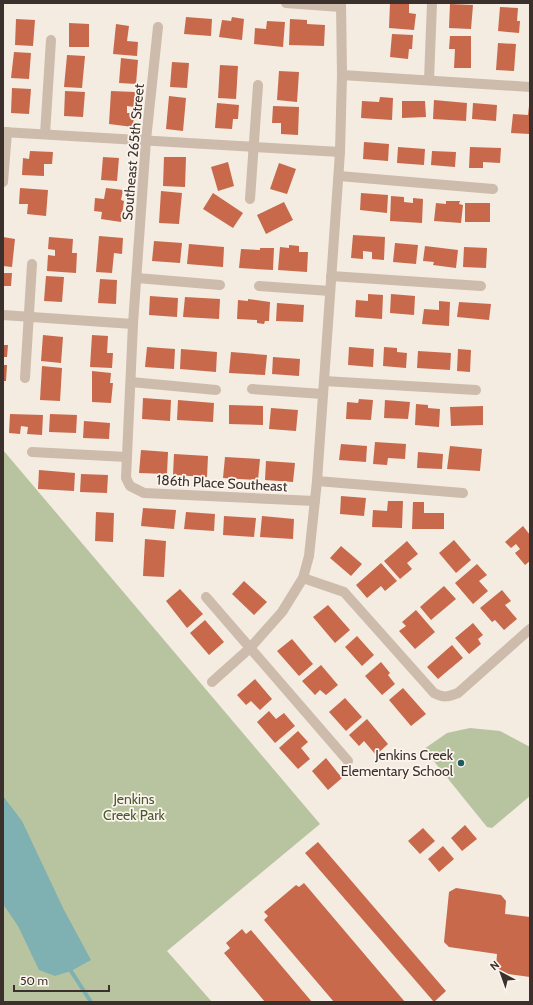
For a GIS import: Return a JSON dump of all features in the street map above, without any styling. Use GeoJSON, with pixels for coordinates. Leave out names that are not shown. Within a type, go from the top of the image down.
{"type":"FeatureCollection","features":[{"type":"Feature","properties":{"kind":"street"},"geometry":{"type":"LineString","coordinates":[[212,682],[250,648],[282,612],[303,578],[309,556],[315,501],[339,176],[342,75],[341,5],[286,3]]}},
{"type":"Feature","properties":{"kind":"street"},"geometry":{"type":"LineString","coordinates":[[429,80],[432,3]]}},
{"type":"Feature","properties":{"kind":"street","name":"Southeast 265th Street"},"geometry":{"type":"LineString","coordinates":[[130,486],[126,478],[126,458],[133,324],[146,140],[158,27]]}},
{"type":"Feature","properties":{"kind":"street"},"geometry":{"type":"LineString","coordinates":[[45,134],[51,40]]}},
{"type":"Feature","properties":{"kind":"street"},"geometry":{"type":"LineString","coordinates":[[342,75],[530,87]]}},
{"type":"Feature","properties":{"kind":"street"},"geometry":{"type":"LineString","coordinates":[[250,199],[258,85]]}},
{"type":"Feature","properties":{"kind":"street"},"geometry":{"type":"LineString","coordinates":[[3,182],[5,132],[340,152]]}},
{"type":"Feature","properties":{"kind":"street"},"geometry":{"type":"LineString","coordinates":[[339,176],[493,189]]}},
{"type":"Feature","properties":{"kind":"street"},"geometry":{"type":"LineString","coordinates":[[25,378],[32,264]]}},
{"type":"Feature","properties":{"kind":"street"},"geometry":{"type":"LineString","coordinates":[[331,276],[481,286]]}},
{"type":"Feature","properties":{"kind":"street"},"geometry":{"type":"LineString","coordinates":[[137,278],[220,285]]}},
{"type":"Feature","properties":{"kind":"street"},"geometry":{"type":"LineString","coordinates":[[259,286],[330,291]]}},
{"type":"Feature","properties":{"kind":"street"},"geometry":{"type":"LineString","coordinates":[[3,315],[133,324]]}},
{"type":"Feature","properties":{"kind":"street"},"geometry":{"type":"LineString","coordinates":[[324,381],[476,390]]}},
{"type":"Feature","properties":{"kind":"street"},"geometry":{"type":"LineString","coordinates":[[131,382],[216,390]]}},
{"type":"Feature","properties":{"kind":"street"},"geometry":{"type":"LineString","coordinates":[[252,389],[323,394]]}},
{"type":"Feature","properties":{"kind":"street"},"geometry":{"type":"LineString","coordinates":[[32,452],[126,458]]}},
{"type":"Feature","properties":{"kind":"street"},"geometry":{"type":"LineString","coordinates":[[316,480],[463,493]]}},
{"type":"Feature","properties":{"kind":"street","name":"186th Place Southeast"},"geometry":{"type":"LineString","coordinates":[[130,486],[144,493],[315,501]]}},
{"type":"Feature","properties":{"kind":"street"},"geometry":{"type":"LineString","coordinates":[[303,578],[344,592],[434,693],[442,697],[449,697],[458,693],[530,629]]}},
{"type":"Feature","properties":{"kind":"street"},"geometry":{"type":"LineString","coordinates":[[206,596],[348,761]]}},
{"type":"Feature","properties":{"kind":"green space","name":"Jenkins Creek Park"},"geometry":{"type":"Polygon","coordinates":[[[3,450],[320,824],[167,951],[212,1002],[3,1002],[3,450]]]}},
{"type":"Feature","properties":{"kind":"green space"},"geometry":{"type":"Polygon","coordinates":[[[470,728],[500,731],[530,747],[530,796],[492,828],[487,827],[424,749],[447,733],[470,728]]]}},
{"type":"Feature","properties":{"kind":"water"},"geometry":{"type":"Polygon","coordinates":[[[3,796],[22,821],[64,910],[91,960],[71,971],[55,976],[39,970],[18,926],[3,904],[3,796]]]}},
{"type":"Feature","properties":{"kind":"building"},"geometry":{"type":"Polygon","coordinates":[[[390,3],[409,3],[409,13],[416,14],[414,30],[389,28],[390,3]]]}},
{"type":"Feature","properties":{"kind":"building"},"geometry":{"type":"Polygon","coordinates":[[[450,4],[473,5],[471,29],[449,28],[450,4]]]}},
{"type":"Feature","properties":{"kind":"building"},"geometry":{"type":"Polygon","coordinates":[[[500,7],[518,8],[517,21],[520,21],[519,33],[498,31],[500,7]]]}},
{"type":"Feature","properties":{"kind":"building"},"geometry":{"type":"Polygon","coordinates":[[[186,17],[212,19],[211,36],[184,34],[186,17]]]}},
{"type":"Feature","properties":{"kind":"building"},"geometry":{"type":"Polygon","coordinates":[[[232,17],[244,19],[242,40],[219,37],[222,20],[231,21],[232,17]]]}},
{"type":"Feature","properties":{"kind":"building"},"geometry":{"type":"Polygon","coordinates":[[[16,19],[35,20],[33,46],[15,45],[16,19]]]}},
{"type":"Feature","properties":{"kind":"building"},"geometry":{"type":"Polygon","coordinates":[[[290,19],[307,20],[307,24],[325,25],[324,46],[289,45],[290,19]]]}},
{"type":"Feature","properties":{"kind":"building"},"geometry":{"type":"Polygon","coordinates":[[[267,21],[285,22],[283,47],[254,44],[255,28],[266,29],[267,21]]]}},
{"type":"Feature","properties":{"kind":"building"},"geometry":{"type":"Polygon","coordinates":[[[69,23],[89,24],[89,47],[69,47],[69,23]]]}},
{"type":"Feature","properties":{"kind":"building"},"geometry":{"type":"Polygon","coordinates":[[[116,24],[129,26],[127,41],[138,42],[137,56],[113,54],[116,24]]]}},
{"type":"Feature","properties":{"kind":"building"},"geometry":{"type":"Polygon","coordinates":[[[392,34],[413,35],[412,49],[409,49],[408,59],[390,57],[392,34]]]}},
{"type":"Feature","properties":{"kind":"building"},"geometry":{"type":"Polygon","coordinates":[[[450,36],[471,36],[471,68],[454,68],[455,49],[449,49],[450,36]]]}},
{"type":"Feature","properties":{"kind":"building"},"geometry":{"type":"Polygon","coordinates":[[[498,43],[516,44],[514,71],[496,70],[498,43]]]}},
{"type":"Feature","properties":{"kind":"building"},"geometry":{"type":"Polygon","coordinates":[[[14,52],[31,53],[29,79],[11,78],[14,52]]]}},
{"type":"Feature","properties":{"kind":"building"},"geometry":{"type":"Polygon","coordinates":[[[67,55],[85,56],[82,88],[64,87],[67,55]]]}},
{"type":"Feature","properties":{"kind":"building"},"geometry":{"type":"Polygon","coordinates":[[[121,58],[138,60],[136,84],[119,83],[121,58]]]}},
{"type":"Feature","properties":{"kind":"building"},"geometry":{"type":"Polygon","coordinates":[[[172,62],[189,63],[187,88],[170,87],[172,62]]]}},
{"type":"Feature","properties":{"kind":"building"},"geometry":{"type":"Polygon","coordinates":[[[220,65],[238,66],[236,99],[218,98],[220,65]]]}},
{"type":"Feature","properties":{"kind":"building"},"geometry":{"type":"Polygon","coordinates":[[[279,71],[299,72],[297,102],[277,100],[279,71]]]}},
{"type":"Feature","properties":{"kind":"building"},"geometry":{"type":"Polygon","coordinates":[[[12,88],[31,89],[29,114],[11,113],[12,88]]]}},
{"type":"Feature","properties":{"kind":"building"},"geometry":{"type":"Polygon","coordinates":[[[65,91],[85,92],[83,117],[64,116],[65,91]]]}},
{"type":"Feature","properties":{"kind":"building"},"geometry":{"type":"Polygon","coordinates":[[[111,91],[135,92],[134,107],[127,106],[127,113],[134,113],[133,127],[109,124],[111,91]]]}},
{"type":"Feature","properties":{"kind":"building"},"geometry":{"type":"Polygon","coordinates":[[[169,96],[186,98],[183,131],[166,129],[169,96]]]}},
{"type":"Feature","properties":{"kind":"building"},"geometry":{"type":"Polygon","coordinates":[[[380,97],[393,98],[392,120],[361,118],[362,101],[379,102],[380,97]]]}},
{"type":"Feature","properties":{"kind":"building"},"geometry":{"type":"Polygon","coordinates":[[[434,100],[467,103],[466,121],[433,119],[434,100]]]}},
{"type":"Feature","properties":{"kind":"building"},"geometry":{"type":"Polygon","coordinates":[[[402,101],[425,101],[426,117],[402,118],[402,101]]]}},
{"type":"Feature","properties":{"kind":"building"},"geometry":{"type":"Polygon","coordinates":[[[217,103],[239,105],[238,119],[233,119],[232,129],[215,128],[217,103]]]}},
{"type":"Feature","properties":{"kind":"building"},"geometry":{"type":"Polygon","coordinates":[[[473,103],[497,105],[496,121],[472,119],[473,103]]]}},
{"type":"Feature","properties":{"kind":"building"},"geometry":{"type":"Polygon","coordinates":[[[273,106],[299,107],[298,135],[281,134],[281,123],[272,123],[273,106]]]}},
{"type":"Feature","properties":{"kind":"building"},"geometry":{"type":"Polygon","coordinates":[[[529,106],[530,134],[511,133],[513,114],[528,115],[529,106]]]}},
{"type":"Feature","properties":{"kind":"building"},"geometry":{"type":"Polygon","coordinates":[[[364,142],[389,144],[388,161],[363,159],[364,142]]]}},
{"type":"Feature","properties":{"kind":"building"},"geometry":{"type":"Polygon","coordinates":[[[398,147],[425,149],[424,165],[397,163],[398,147]]]}},
{"type":"Feature","properties":{"kind":"building"},"geometry":{"type":"Polygon","coordinates":[[[470,147],[501,148],[500,163],[483,162],[483,168],[469,168],[470,147]]]}},
{"type":"Feature","properties":{"kind":"building"},"geometry":{"type":"Polygon","coordinates":[[[30,151],[53,152],[52,164],[44,164],[44,176],[22,175],[23,158],[29,159],[30,151]]]}},
{"type":"Feature","properties":{"kind":"building"},"geometry":{"type":"Polygon","coordinates":[[[432,151],[456,152],[455,167],[431,165],[432,151]]]}},
{"type":"Feature","properties":{"kind":"building"},"geometry":{"type":"Polygon","coordinates":[[[103,157],[119,158],[117,181],[101,180],[103,157]]]}},
{"type":"Feature","properties":{"kind":"building"},"geometry":{"type":"Polygon","coordinates":[[[164,157],[186,157],[185,187],[163,186],[164,157]]]}},
{"type":"Feature","properties":{"kind":"building"},"geometry":{"type":"Polygon","coordinates":[[[228,162],[234,186],[218,191],[211,167],[228,162]]]}},
{"type":"Feature","properties":{"kind":"building"},"geometry":{"type":"Polygon","coordinates":[[[279,163],[296,169],[287,194],[270,189],[279,163]]]}},
{"type":"Feature","properties":{"kind":"building"},"geometry":{"type":"Polygon","coordinates":[[[20,188],[48,190],[46,216],[27,214],[28,204],[19,204],[20,188]]]}},
{"type":"Feature","properties":{"kind":"building"},"geometry":{"type":"Polygon","coordinates":[[[106,188],[123,190],[121,200],[124,201],[121,222],[101,219],[102,212],[94,211],[95,198],[104,199],[106,188]]]}},
{"type":"Feature","properties":{"kind":"building"},"geometry":{"type":"Polygon","coordinates":[[[161,191],[182,193],[179,224],[159,223],[161,191]]]}},
{"type":"Feature","properties":{"kind":"building"},"geometry":{"type":"Polygon","coordinates":[[[213,193],[243,213],[233,228],[203,209],[213,193]]]}},
{"type":"Feature","properties":{"kind":"building"},"geometry":{"type":"Polygon","coordinates":[[[361,193],[388,195],[387,213],[360,210],[361,193]]]}},
{"type":"Feature","properties":{"kind":"building"},"geometry":{"type":"Polygon","coordinates":[[[391,196],[404,197],[404,202],[413,203],[413,198],[423,199],[422,223],[390,221],[391,196]]]}},
{"type":"Feature","properties":{"kind":"building"},"geometry":{"type":"Polygon","coordinates":[[[446,201],[460,201],[459,204],[463,205],[461,223],[434,221],[436,203],[446,204],[446,201]]]}},
{"type":"Feature","properties":{"kind":"building"},"geometry":{"type":"Polygon","coordinates":[[[284,202],[293,220],[266,234],[257,215],[284,202]]]}},
{"type":"Feature","properties":{"kind":"building"},"geometry":{"type":"Polygon","coordinates":[[[465,203],[490,203],[490,222],[465,222],[465,203]]]}},
{"type":"Feature","properties":{"kind":"building"},"geometry":{"type":"Polygon","coordinates":[[[353,235],[385,237],[384,260],[372,259],[372,252],[363,251],[363,259],[351,258],[353,235]]]}},
{"type":"Feature","properties":{"kind":"building"},"geometry":{"type":"Polygon","coordinates":[[[99,236],[123,238],[122,254],[114,253],[112,273],[96,272],[99,236]]]}},
{"type":"Feature","properties":{"kind":"building"},"geometry":{"type":"Polygon","coordinates":[[[3,237],[15,239],[12,267],[3,266],[3,237]]]}},
{"type":"Feature","properties":{"kind":"building"},"geometry":{"type":"Polygon","coordinates":[[[49,237],[73,239],[72,253],[77,253],[76,273],[47,271],[48,255],[55,256],[55,250],[48,249],[49,237]]]}},
{"type":"Feature","properties":{"kind":"building"},"geometry":{"type":"Polygon","coordinates":[[[154,241],[182,243],[180,263],[152,261],[154,241]]]}},
{"type":"Feature","properties":{"kind":"building"},"geometry":{"type":"Polygon","coordinates":[[[395,243],[418,245],[416,264],[393,262],[395,243]]]}},
{"type":"Feature","properties":{"kind":"building"},"geometry":{"type":"Polygon","coordinates":[[[189,244],[224,247],[223,267],[187,264],[189,244]]]}},
{"type":"Feature","properties":{"kind":"building"},"geometry":{"type":"Polygon","coordinates":[[[289,245],[299,246],[299,252],[308,252],[307,272],[278,270],[280,247],[289,248],[289,245]]]}},
{"type":"Feature","properties":{"kind":"building"},"geometry":{"type":"Polygon","coordinates":[[[425,246],[458,250],[456,268],[433,265],[434,262],[423,261],[425,246]]]}},
{"type":"Feature","properties":{"kind":"building"},"geometry":{"type":"Polygon","coordinates":[[[464,247],[487,248],[486,268],[463,267],[464,247]]]}},
{"type":"Feature","properties":{"kind":"building"},"geometry":{"type":"Polygon","coordinates":[[[260,248],[274,248],[273,270],[239,268],[241,249],[260,250],[260,248]]]}},
{"type":"Feature","properties":{"kind":"building"},"geometry":{"type":"Polygon","coordinates":[[[3,273],[12,273],[11,286],[3,286],[3,273]]]}},
{"type":"Feature","properties":{"kind":"building"},"geometry":{"type":"Polygon","coordinates":[[[46,276],[64,277],[62,302],[44,301],[46,276]]]}},
{"type":"Feature","properties":{"kind":"building"},"geometry":{"type":"Polygon","coordinates":[[[100,279],[117,280],[116,304],[98,303],[100,279]]]}},
{"type":"Feature","properties":{"kind":"building"},"geometry":{"type":"Polygon","coordinates":[[[368,294],[383,295],[382,319],[355,317],[356,300],[368,301],[368,294]]]}},
{"type":"Feature","properties":{"kind":"building"},"geometry":{"type":"Polygon","coordinates":[[[391,294],[415,296],[414,315],[390,313],[391,294]]]}},
{"type":"Feature","properties":{"kind":"building"},"geometry":{"type":"Polygon","coordinates":[[[150,296],[178,298],[177,317],[149,315],[150,296]]]}},
{"type":"Feature","properties":{"kind":"building"},"geometry":{"type":"Polygon","coordinates":[[[185,297],[220,299],[219,319],[183,317],[185,297]]]}},
{"type":"Feature","properties":{"kind":"building"},"geometry":{"type":"Polygon","coordinates":[[[248,299],[270,302],[269,321],[265,321],[264,324],[257,323],[257,320],[237,319],[238,300],[248,301],[248,299]]]}},
{"type":"Feature","properties":{"kind":"building"},"geometry":{"type":"Polygon","coordinates":[[[439,301],[450,302],[449,326],[422,324],[424,309],[439,310],[439,301]]]}},
{"type":"Feature","properties":{"kind":"building"},"geometry":{"type":"Polygon","coordinates":[[[459,302],[491,304],[489,320],[457,317],[459,302]]]}},
{"type":"Feature","properties":{"kind":"building"},"geometry":{"type":"Polygon","coordinates":[[[277,303],[304,305],[303,322],[276,321],[277,303]]]}},
{"type":"Feature","properties":{"kind":"building"},"geometry":{"type":"Polygon","coordinates":[[[43,335],[63,337],[61,363],[41,361],[43,335]]]}},
{"type":"Feature","properties":{"kind":"building"},"geometry":{"type":"Polygon","coordinates":[[[92,335],[108,336],[107,353],[113,353],[112,368],[90,367],[92,335]]]}},
{"type":"Feature","properties":{"kind":"building"},"geometry":{"type":"Polygon","coordinates":[[[3,345],[8,345],[7,357],[3,357],[3,345]]]}},
{"type":"Feature","properties":{"kind":"building"},"geometry":{"type":"Polygon","coordinates":[[[147,347],[175,349],[174,369],[145,367],[147,347]]]}},
{"type":"Feature","properties":{"kind":"building"},"geometry":{"type":"Polygon","coordinates":[[[349,347],[374,349],[373,367],[348,365],[349,347]]]}},
{"type":"Feature","properties":{"kind":"building"},"geometry":{"type":"Polygon","coordinates":[[[384,347],[397,348],[397,352],[407,353],[406,368],[383,366],[384,347]]]}},
{"type":"Feature","properties":{"kind":"building"},"geometry":{"type":"Polygon","coordinates":[[[181,349],[217,352],[216,372],[180,369],[181,349]]]}},
{"type":"Feature","properties":{"kind":"building"},"geometry":{"type":"Polygon","coordinates":[[[458,349],[471,350],[470,372],[457,371],[458,349]]]}},
{"type":"Feature","properties":{"kind":"building"},"geometry":{"type":"Polygon","coordinates":[[[418,351],[451,353],[450,370],[417,368],[418,351]]]}},
{"type":"Feature","properties":{"kind":"building"},"geometry":{"type":"Polygon","coordinates":[[[231,352],[267,355],[265,375],[229,373],[231,352]]]}},
{"type":"Feature","properties":{"kind":"building"},"geometry":{"type":"Polygon","coordinates":[[[273,357],[300,359],[299,376],[272,374],[273,357]]]}},
{"type":"Feature","properties":{"kind":"building"},"geometry":{"type":"Polygon","coordinates":[[[3,365],[7,365],[6,381],[3,381],[3,365]]]}},
{"type":"Feature","properties":{"kind":"building"},"geometry":{"type":"Polygon","coordinates":[[[42,366],[62,368],[60,401],[40,400],[42,366]]]}},
{"type":"Feature","properties":{"kind":"building"},"geometry":{"type":"Polygon","coordinates":[[[92,371],[111,373],[110,383],[113,383],[111,403],[92,402],[92,371]]]}},
{"type":"Feature","properties":{"kind":"building"},"geometry":{"type":"Polygon","coordinates":[[[143,398],[171,400],[170,421],[142,419],[143,398]]]}},
{"type":"Feature","properties":{"kind":"building"},"geometry":{"type":"Polygon","coordinates":[[[359,399],[373,400],[371,420],[346,419],[347,402],[358,403],[359,399]]]}},
{"type":"Feature","properties":{"kind":"building"},"geometry":{"type":"Polygon","coordinates":[[[178,400],[214,403],[213,422],[177,420],[178,400]]]}},
{"type":"Feature","properties":{"kind":"building"},"geometry":{"type":"Polygon","coordinates":[[[385,400],[410,402],[408,419],[384,418],[385,400]]]}},
{"type":"Feature","properties":{"kind":"building"},"geometry":{"type":"Polygon","coordinates":[[[416,404],[428,405],[428,408],[440,409],[439,427],[415,425],[416,404]]]}},
{"type":"Feature","properties":{"kind":"building"},"geometry":{"type":"Polygon","coordinates":[[[229,405],[263,406],[263,425],[229,424],[229,405]]]}},
{"type":"Feature","properties":{"kind":"building"},"geometry":{"type":"Polygon","coordinates":[[[483,406],[483,425],[451,426],[450,407],[483,406]]]}},
{"type":"Feature","properties":{"kind":"building"},"geometry":{"type":"Polygon","coordinates":[[[271,408],[298,410],[296,431],[269,429],[271,408]]]}},
{"type":"Feature","properties":{"kind":"building"},"geometry":{"type":"Polygon","coordinates":[[[10,414],[43,415],[42,435],[27,434],[28,427],[21,426],[20,434],[9,433],[10,414]]]}},
{"type":"Feature","properties":{"kind":"building"},"geometry":{"type":"Polygon","coordinates":[[[50,414],[77,415],[76,433],[49,432],[50,414]]]}},
{"type":"Feature","properties":{"kind":"building"},"geometry":{"type":"Polygon","coordinates":[[[84,421],[110,423],[109,439],[83,438],[84,421]]]}},
{"type":"Feature","properties":{"kind":"building"},"geometry":{"type":"Polygon","coordinates":[[[375,442],[406,444],[405,459],[388,458],[387,465],[373,464],[375,442]]]}},
{"type":"Feature","properties":{"kind":"building"},"geometry":{"type":"Polygon","coordinates":[[[341,444],[367,446],[366,462],[339,460],[341,444]]]}},
{"type":"Feature","properties":{"kind":"building"},"geometry":{"type":"Polygon","coordinates":[[[450,446],[482,449],[480,471],[447,469],[450,446]]]}},
{"type":"Feature","properties":{"kind":"building"},"geometry":{"type":"Polygon","coordinates":[[[141,450],[168,452],[167,474],[139,473],[141,450]]]}},
{"type":"Feature","properties":{"kind":"building"},"geometry":{"type":"Polygon","coordinates":[[[418,452],[443,454],[442,469],[417,468],[418,452]]]}},
{"type":"Feature","properties":{"kind":"building"},"geometry":{"type":"Polygon","coordinates":[[[174,454],[208,456],[207,477],[173,475],[174,454]]]}},
{"type":"Feature","properties":{"kind":"building"},"geometry":{"type":"Polygon","coordinates":[[[225,457],[260,459],[258,480],[223,478],[225,457]]]}},
{"type":"Feature","properties":{"kind":"building"},"geometry":{"type":"Polygon","coordinates":[[[266,461],[295,463],[293,482],[265,480],[266,461]]]}},
{"type":"Feature","properties":{"kind":"building"},"geometry":{"type":"Polygon","coordinates":[[[39,470],[75,473],[74,491],[38,489],[39,470]]]}},
{"type":"Feature","properties":{"kind":"building"},"geometry":{"type":"Polygon","coordinates":[[[81,474],[108,475],[107,493],[80,492],[81,474]]]}},
{"type":"Feature","properties":{"kind":"building"},"geometry":{"type":"Polygon","coordinates":[[[341,496],[366,498],[364,516],[340,514],[341,496]]]}},
{"type":"Feature","properties":{"kind":"building"},"geometry":{"type":"Polygon","coordinates":[[[388,501],[403,501],[402,528],[372,527],[373,510],[387,511],[388,501]]]}},
{"type":"Feature","properties":{"kind":"building"},"geometry":{"type":"Polygon","coordinates":[[[413,502],[424,502],[424,513],[444,513],[444,529],[412,529],[413,502]]]}},
{"type":"Feature","properties":{"kind":"building"},"geometry":{"type":"Polygon","coordinates":[[[143,508],[176,510],[174,529],[141,526],[143,508]]]}},
{"type":"Feature","properties":{"kind":"building"},"geometry":{"type":"Polygon","coordinates":[[[96,512],[114,513],[113,542],[95,541],[96,512]]]}},
{"type":"Feature","properties":{"kind":"building"},"geometry":{"type":"Polygon","coordinates":[[[186,512],[215,514],[214,531],[184,529],[186,512]]]}},
{"type":"Feature","properties":{"kind":"building"},"geometry":{"type":"Polygon","coordinates":[[[224,516],[256,518],[254,537],[223,535],[224,516]]]}},
{"type":"Feature","properties":{"kind":"building"},"geometry":{"type":"Polygon","coordinates":[[[262,516],[294,519],[293,539],[260,537],[262,516]]]}},
{"type":"Feature","properties":{"kind":"building"},"geometry":{"type":"Polygon","coordinates":[[[523,526],[530,535],[530,561],[525,565],[515,553],[520,549],[516,544],[511,548],[505,542],[523,526]]]}},
{"type":"Feature","properties":{"kind":"building"},"geometry":{"type":"Polygon","coordinates":[[[145,539],[166,541],[164,577],[143,576],[145,539]]]}},
{"type":"Feature","properties":{"kind":"building"},"geometry":{"type":"Polygon","coordinates":[[[454,540],[471,560],[456,573],[439,553],[454,540]]]}},
{"type":"Feature","properties":{"kind":"building"},"geometry":{"type":"Polygon","coordinates":[[[407,541],[418,554],[407,563],[412,569],[400,579],[384,561],[407,541]]]}},
{"type":"Feature","properties":{"kind":"building"},"geometry":{"type":"Polygon","coordinates":[[[341,546],[362,564],[351,576],[330,558],[341,546]]]}},
{"type":"Feature","properties":{"kind":"building"},"geometry":{"type":"Polygon","coordinates":[[[381,563],[397,581],[385,591],[381,586],[367,598],[356,585],[381,563]]]}},
{"type":"Feature","properties":{"kind":"building"},"geometry":{"type":"Polygon","coordinates":[[[477,564],[487,575],[479,581],[488,591],[473,604],[455,583],[477,564]]]}},
{"type":"Feature","properties":{"kind":"building"},"geometry":{"type":"Polygon","coordinates":[[[244,581],[267,602],[254,615],[232,594],[244,581]]]}},
{"type":"Feature","properties":{"kind":"building"},"geometry":{"type":"Polygon","coordinates":[[[444,586],[456,599],[431,620],[420,607],[444,586]]]}},
{"type":"Feature","properties":{"kind":"building"},"geometry":{"type":"Polygon","coordinates":[[[180,589],[203,614],[187,628],[166,601],[180,589]]]}},
{"type":"Feature","properties":{"kind":"building"},"geometry":{"type":"Polygon","coordinates":[[[502,590],[511,601],[505,605],[517,619],[504,630],[495,620],[492,622],[480,608],[502,590]]]}},
{"type":"Feature","properties":{"kind":"building"},"geometry":{"type":"Polygon","coordinates":[[[328,605],[350,630],[335,643],[313,617],[328,605]]]}},
{"type":"Feature","properties":{"kind":"building"},"geometry":{"type":"Polygon","coordinates":[[[416,610],[435,632],[415,649],[399,631],[406,626],[402,622],[416,610]]]}},
{"type":"Feature","properties":{"kind":"building"},"geometry":{"type":"Polygon","coordinates":[[[205,620],[224,642],[209,655],[190,633],[205,620]]]}},
{"type":"Feature","properties":{"kind":"building"},"geometry":{"type":"Polygon","coordinates":[[[473,623],[483,635],[478,639],[481,644],[469,654],[455,638],[473,623]]]}},
{"type":"Feature","properties":{"kind":"building"},"geometry":{"type":"Polygon","coordinates":[[[357,636],[374,655],[362,666],[345,647],[357,636]]]}},
{"type":"Feature","properties":{"kind":"building"},"geometry":{"type":"Polygon","coordinates":[[[292,639],[313,664],[299,676],[277,651],[292,639]]]}},
{"type":"Feature","properties":{"kind":"building"},"geometry":{"type":"Polygon","coordinates":[[[452,645],[463,658],[438,679],[427,667],[452,645]]]}},
{"type":"Feature","properties":{"kind":"building"},"geometry":{"type":"Polygon","coordinates":[[[381,662],[390,673],[388,675],[395,684],[382,695],[365,676],[381,662]]]}},
{"type":"Feature","properties":{"kind":"building"},"geometry":{"type":"Polygon","coordinates":[[[321,665],[338,685],[326,695],[320,690],[315,695],[302,681],[321,665]]]}},
{"type":"Feature","properties":{"kind":"building"},"geometry":{"type":"Polygon","coordinates":[[[255,679],[272,699],[260,710],[251,701],[246,705],[237,695],[255,679]]]}},
{"type":"Feature","properties":{"kind":"building"},"geometry":{"type":"Polygon","coordinates":[[[403,688],[426,714],[411,726],[389,700],[403,688]]]}},
{"type":"Feature","properties":{"kind":"building"},"geometry":{"type":"Polygon","coordinates":[[[345,698],[362,717],[346,731],[329,712],[345,698]]]}},
{"type":"Feature","properties":{"kind":"building"},"geometry":{"type":"Polygon","coordinates":[[[269,711],[276,719],[284,713],[295,726],[275,743],[257,722],[269,711]]]}},
{"type":"Feature","properties":{"kind":"building"},"geometry":{"type":"Polygon","coordinates":[[[367,719],[388,744],[376,755],[364,741],[359,746],[349,735],[367,719]]]}},
{"type":"Feature","properties":{"kind":"building"},"geometry":{"type":"Polygon","coordinates":[[[298,731],[308,742],[301,748],[310,759],[298,769],[279,748],[298,731]]]}},
{"type":"Feature","properties":{"kind":"building"},"geometry":{"type":"Polygon","coordinates":[[[326,758],[342,778],[328,790],[312,771],[326,758]]]}},
{"type":"Feature","properties":{"kind":"building"},"geometry":{"type":"Polygon","coordinates":[[[465,825],[477,839],[462,851],[451,838],[465,825]]]}},
{"type":"Feature","properties":{"kind":"building"},"geometry":{"type":"Polygon","coordinates":[[[423,828],[435,841],[420,854],[408,841],[423,828]]]}},
{"type":"Feature","properties":{"kind":"building"},"geometry":{"type":"Polygon","coordinates":[[[318,842],[446,991],[434,1002],[305,853],[318,842]]]}},
{"type":"Feature","properties":{"kind":"building"},"geometry":{"type":"Polygon","coordinates":[[[443,846],[454,859],[439,872],[428,859],[443,846]]]}},
{"type":"Feature","properties":{"kind":"building"},"geometry":{"type":"Polygon","coordinates":[[[304,883],[405,1002],[334,1002],[264,920],[268,916],[264,912],[296,885],[299,887],[304,883]]]}},
{"type":"Feature","properties":{"kind":"building"},"geometry":{"type":"Polygon","coordinates":[[[456,888],[501,895],[506,901],[505,914],[530,917],[530,977],[501,973],[496,967],[497,954],[449,947],[444,942],[449,892],[456,888]]]}},
{"type":"Feature","properties":{"kind":"building"},"geometry":{"type":"Polygon","coordinates":[[[242,929],[246,934],[251,930],[312,1002],[265,1002],[224,953],[230,948],[226,943],[242,929]]]}},
{"type":"Feature","properties":{"kind":"waterway"},"geometry":{"type":"LineString","coordinates":[[71,971],[91,1002]]}},
{"type":"Feature","properties":{"kind":"place","name":"Jenkins Creek Elementary School"},"geometry":{"type":"Point","coordinates":[461,763]}}]}
